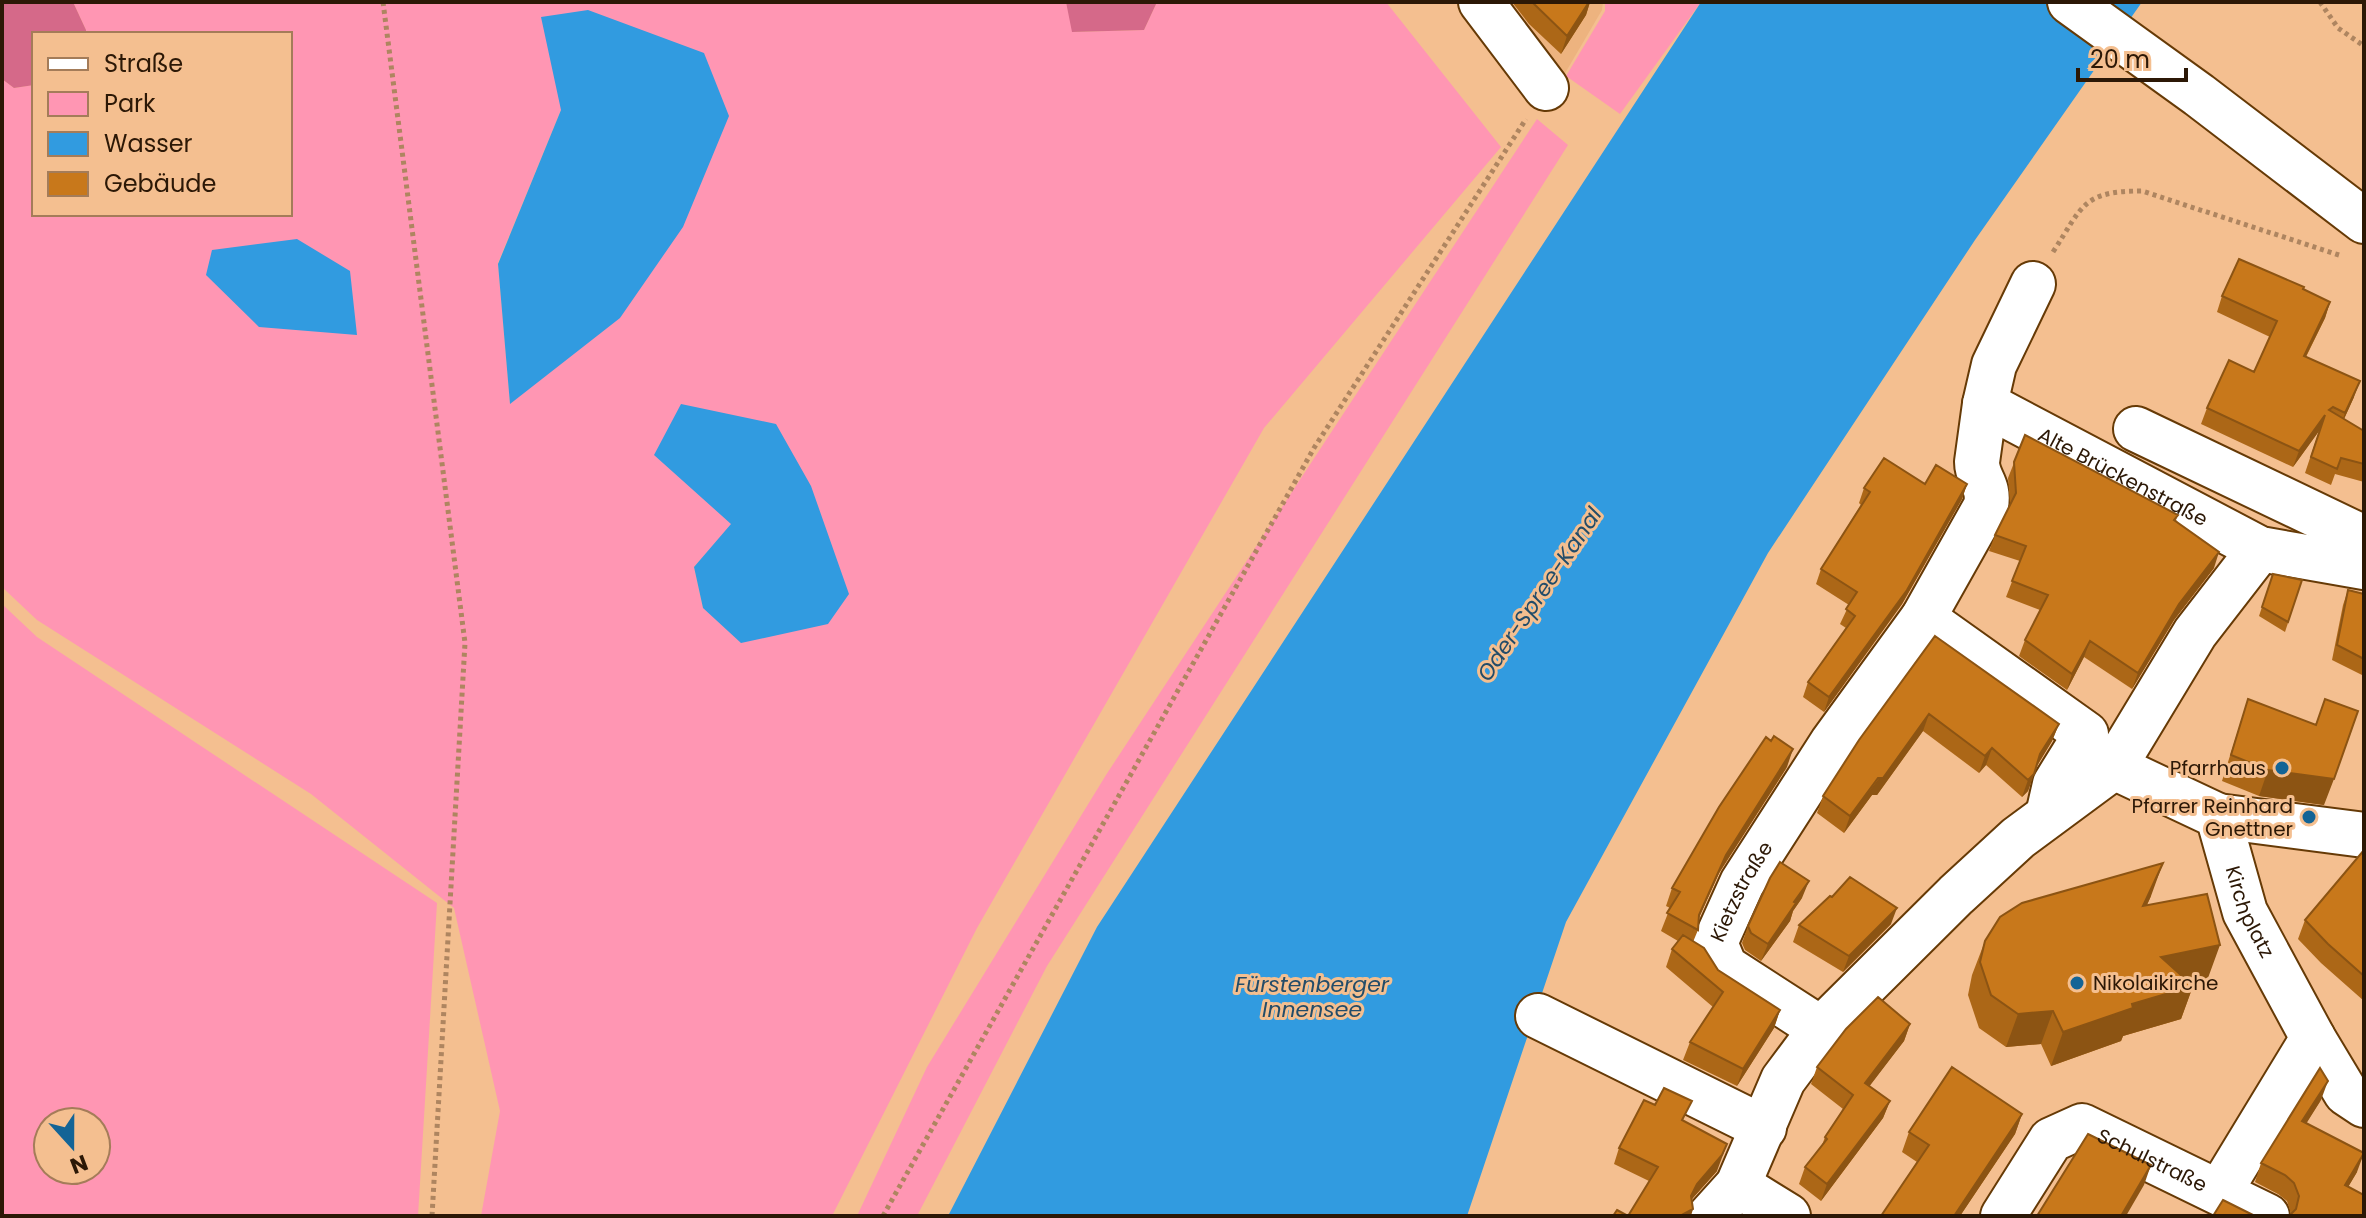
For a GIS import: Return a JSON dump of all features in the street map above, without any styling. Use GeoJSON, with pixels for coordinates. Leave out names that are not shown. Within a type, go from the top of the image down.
{"type":"FeatureCollection","features":[{"type":"Feature","properties":{"kind":"street"},"geometry":{"type":"LineString","coordinates":[[1481,2],[1546,88]]}},
{"type":"Feature","properties":{"kind":"street"},"geometry":{"type":"LineString","coordinates":[[2070,2],[2199,95],[2364,221]]}},
{"type":"Feature","properties":{"kind":"street","name":"Kietzstraße"},"geometry":{"type":"LineString","coordinates":[[1821,1029],[1725,967],[1715,943],[1742,883],[1815,769],[1923,618],[1986,506],[1988,492],[1977,469],[1985,404],[1994,365],[2033,284]]}},
{"type":"Feature","properties":{"kind":"street","name":"Alte Brückenstraße"},"geometry":{"type":"LineString","coordinates":[[1985,404],[2260,549],[2364,567]]}},
{"type":"Feature","properties":{"kind":"street"},"geometry":{"type":"LineString","coordinates":[[2136,429],[2364,538]]}},
{"type":"Feature","properties":{"kind":"street"},"geometry":{"type":"LineString","coordinates":[[1788,1216],[1724,1200],[1764,1128],[1783,1080],[1821,1029],[1956,895],[2018,838],[2114,767],[2195,633],[2260,549]]}},
{"type":"Feature","properties":{"kind":"street"},"geometry":{"type":"LineString","coordinates":[[1923,618],[2086,734],[2055,784],[2048,815]]}},
{"type":"Feature","properties":{"kind":"street"},"geometry":{"type":"LineString","coordinates":[[2114,767],[2218,816],[2364,835]]}},
{"type":"Feature","properties":{"kind":"street","name":"Kirchplatz"},"geometry":{"type":"LineString","coordinates":[[2218,816],[2245,912],[2346,1093],[2364,1105]]}},
{"type":"Feature","properties":{"kind":"street"},"geometry":{"type":"LineString","coordinates":[[1538,1016],[1764,1128]]}},
{"type":"Feature","properties":{"kind":"street"},"geometry":{"type":"LineString","coordinates":[[2220,1191],[2313,1038]]}},
{"type":"Feature","properties":{"kind":"street","name":"Schulstraße"},"geometry":{"type":"LineString","coordinates":[[2003,1216],[2051,1140],[2082,1126],[2267,1216]]}},
{"type":"Feature","properties":{"kind":"path"},"geometry":{"type":"LineString","coordinates":[[383,2],[465,643],[432,1216]]}},
{"type":"Feature","properties":{"kind":"path"},"geometry":{"type":"LineString","coordinates":[[2320,2],[2338,28],[2364,46]]}},
{"type":"Feature","properties":{"kind":"path"},"geometry":{"type":"LineString","coordinates":[[883,1216],[1314,448],[1546,88]]}},
{"type":"Feature","properties":{"kind":"path"},"geometry":{"type":"LineString","coordinates":[[2033,284],[2085,203],[2111,191],[2142,191],[2339,255]]}},
{"type":"Feature","properties":{"kind":"shaded area"},"geometry":{"type":"Polygon","coordinates":[[[2,2],[73,2],[86,32],[32,32],[32,85],[14,88],[2,79],[2,2]]]}},
{"type":"Feature","properties":{"kind":"shaded area"},"geometry":{"type":"Polygon","coordinates":[[[1066,2],[1157,2],[1144,30],[1072,32],[1066,2]]]}},
{"type":"Feature","properties":{"kind":"shaded area"},"geometry":{"type":"Polygon","coordinates":[[[1495,2],[1603,2],[1602,10],[1564,75],[1495,2]]]}},
{"type":"Feature","properties":{"kind":"green space"},"geometry":{"type":"Polygon","coordinates":[[[73,2],[1066,2],[1073,32],[1144,30],[1157,2],[1386,2],[1501,147],[1264,428],[977,928],[832,1216],[481,1216],[500,1111],[454,908],[311,794],[37,620],[2,587],[2,79],[14,88],[32,85],[32,216],[292,216],[292,32],[86,32],[73,2]],[[561,110],[498,263],[510,403],[561,110]],[[732,524],[694,567],[703,608],[732,524]]]}},
{"type":"Feature","properties":{"kind":"green space"},"geometry":{"type":"Polygon","coordinates":[[[1605,2],[1701,2],[1620,114],[1566,76],[1605,11],[1605,2]]]}},
{"type":"Feature","properties":{"kind":"green space"},"geometry":{"type":"Polygon","coordinates":[[[1537,119],[1568,145],[1047,966],[917,1216],[857,1216],[927,1067],[1106,775],[1537,119]]]}},
{"type":"Feature","properties":{"kind":"green space"},"geometry":{"type":"Polygon","coordinates":[[[2,604],[37,637],[437,903],[418,1216],[2,1216],[2,604]]]}},
{"type":"Feature","properties":{"kind":"water","name":"Fürstenberger Innensee"},"geometry":{"type":"Polygon","coordinates":[[[1701,2],[2142,2],[1975,240],[1768,553],[1566,922],[1467,1216],[948,1216],[1097,927],[1701,2]]]}},
{"type":"Feature","properties":{"kind":"water"},"geometry":{"type":"Polygon","coordinates":[[[588,10],[704,53],[729,116],[683,227],[620,318],[510,404],[498,264],[561,110],[541,17],[588,10]]]}},
{"type":"Feature","properties":{"kind":"water"},"geometry":{"type":"Polygon","coordinates":[[[297,239],[350,271],[357,335],[259,327],[206,275],[212,250],[297,239]]]}},
{"type":"Feature","properties":{"kind":"water"},"geometry":{"type":"Polygon","coordinates":[[[681,404],[776,424],[811,486],[849,594],[828,624],[741,643],[703,608],[694,567],[731,524],[654,455],[681,404]]]}},
{"type":"Feature","properties":{"kind":"building"},"geometry":{"type":"Polygon","coordinates":[[[1532,2],[1589,2],[1567,36],[1532,2]]]}},
{"type":"Feature","properties":{"kind":"building"},"geometry":{"type":"Polygon","coordinates":[[[2239,259],[2304,287],[2330,302],[2304,356],[2360,381],[2345,413],[2333,407],[2329,410],[2364,431],[2364,464],[2341,458],[2337,469],[2311,457],[2325,415],[2299,451],[2207,408],[2229,360],[2254,372],[2277,321],[2222,296],[2239,259]]]}},
{"type":"Feature","properties":{"kind":"building"},"geometry":{"type":"Polygon","coordinates":[[[2025,435],[2178,515],[2174,520],[2219,552],[2179,604],[2138,673],[2090,641],[2072,674],[2025,640],[2048,595],[2012,581],[2026,546],[1995,535],[2016,493],[2014,462],[2025,435]]]}},
{"type":"Feature","properties":{"kind":"building"},"geometry":{"type":"Polygon","coordinates":[[[1884,458],[1925,484],[1936,465],[1967,484],[1907,590],[1829,697],[1808,682],[1855,616],[1846,609],[1857,592],[1821,569],[1870,492],[1864,488],[1884,458]]]}},
{"type":"Feature","properties":{"kind":"building"},"geometry":{"type":"Polygon","coordinates":[[[2273,574],[2302,580],[2288,622],[2262,607],[2273,574]]]}},
{"type":"Feature","properties":{"kind":"building"},"geometry":{"type":"Polygon","coordinates":[[[2348,590],[2364,594],[2364,659],[2337,645],[2348,590]]]}},
{"type":"Feature","properties":{"kind":"building"},"geometry":{"type":"Polygon","coordinates":[[[1935,636],[2059,724],[2028,780],[1992,748],[1985,756],[1929,714],[1883,778],[1878,778],[1850,816],[1823,796],[1859,740],[1935,636]]]}},
{"type":"Feature","properties":{"kind":"building"},"geometry":{"type":"Polygon","coordinates":[[[2248,699],[2316,725],[2325,699],[2358,711],[2334,779],[2268,770],[2231,755],[2248,699]]]}},
{"type":"Feature","properties":{"kind":"building"},"geometry":{"type":"Polygon","coordinates":[[[1774,736],[1793,749],[1726,855],[1699,915],[1698,930],[1667,913],[1680,892],[1672,888],[1719,807],[1766,737],[1771,741],[1774,736]]]}},
{"type":"Feature","properties":{"kind":"building"},"geometry":{"type":"Polygon","coordinates":[[[2364,850],[2364,976],[2305,920],[2364,850]]]}},
{"type":"Feature","properties":{"kind":"building"},"geometry":{"type":"Polygon","coordinates":[[[1780,862],[1809,881],[1768,944],[1751,933],[1748,926],[1780,862]]]}},
{"type":"Feature","properties":{"kind":"building","name":"Nikolaikirche"},"geometry":{"type":"Polygon","coordinates":[[[2163,863],[2143,906],[2207,894],[2220,945],[2161,957],[2193,986],[2132,1004],[2133,1008],[2063,1032],[2053,1011],[2018,1014],[1991,995],[1980,962],[1985,941],[2000,917],[2022,903],[2163,863]]]}},
{"type":"Feature","properties":{"kind":"building"},"geometry":{"type":"Polygon","coordinates":[[[1850,877],[1897,908],[1849,956],[1799,925],[1850,877]]]}},
{"type":"Feature","properties":{"kind":"building"},"geometry":{"type":"Polygon","coordinates":[[[1683,935],[1704,948],[1718,970],[1780,1010],[1743,1069],[1690,1042],[1723,992],[1672,949],[1683,935]]]}},
{"type":"Feature","properties":{"kind":"building"},"geometry":{"type":"Polygon","coordinates":[[[1878,997],[1910,1024],[1865,1083],[1890,1101],[1827,1184],[1805,1167],[1827,1139],[1825,1137],[1853,1095],[1817,1067],[1846,1029],[1878,997]]]}},
{"type":"Feature","properties":{"kind":"building"},"geometry":{"type":"Polygon","coordinates":[[[1952,1067],[2022,1114],[1954,1216],[1881,1216],[1929,1145],[1909,1132],[1952,1067]]]}},
{"type":"Feature","properties":{"kind":"building"},"geometry":{"type":"Polygon","coordinates":[[[2320,1068],[2328,1081],[2302,1121],[2364,1153],[2345,1185],[2364,1195],[2364,1216],[2289,1216],[2296,1209],[2299,1196],[2294,1183],[2261,1163],[2320,1068]]]}},
{"type":"Feature","properties":{"kind":"building"},"geometry":{"type":"Polygon","coordinates":[[[1664,1088],[1692,1101],[1682,1120],[1727,1144],[1722,1155],[1697,1184],[1691,1196],[1693,1209],[1680,1216],[1628,1216],[1658,1167],[1619,1148],[1644,1100],[1655,1105],[1664,1088]]]}},
{"type":"Feature","properties":{"kind":"building"},"geometry":{"type":"Polygon","coordinates":[[[2088,1134],[2151,1165],[2121,1216],[2037,1216],[2088,1134]]]}},
{"type":"Feature","properties":{"kind":"building"},"geometry":{"type":"Polygon","coordinates":[[[2223,1200],[2255,1216],[2213,1216],[2223,1200]]]}},
{"type":"Feature","properties":{"kind":"building"},"geometry":{"type":"Polygon","coordinates":[[[1617,1210],[1628,1216],[1613,1216],[1617,1210]]]}},
{"type":"Feature","properties":{"kind":"place","name":"Pfarrhaus"},"geometry":{"type":"Point","coordinates":[2282,768]}},
{"type":"Feature","properties":{"kind":"place","name":"Pfarrer Reinhard Gnettner"},"geometry":{"type":"Point","coordinates":[2309,817]}},
{"type":"Feature","properties":{"kind":"place","name":"Nikolaikirche"},"geometry":{"type":"Point","coordinates":[2077,983]}},
{"type":"Feature","properties":{"kind":"water label","name":"Oder-Spree-Kanal"},"geometry":{"type":"Point","coordinates":[1539,594]}}]}
